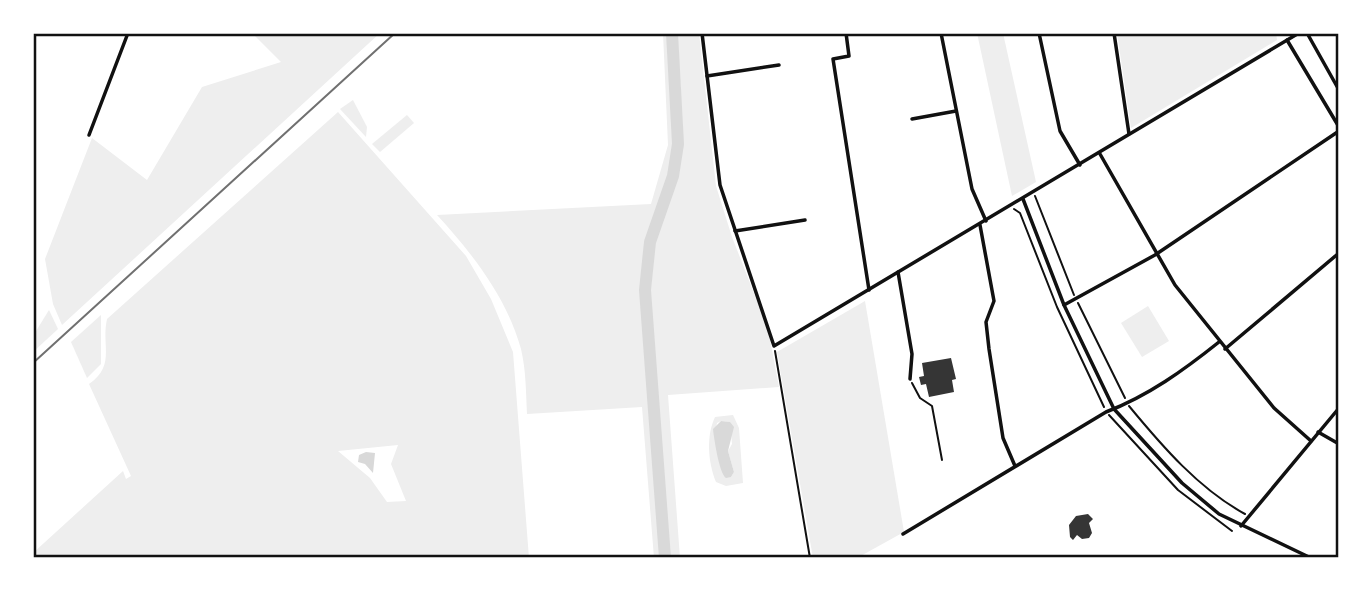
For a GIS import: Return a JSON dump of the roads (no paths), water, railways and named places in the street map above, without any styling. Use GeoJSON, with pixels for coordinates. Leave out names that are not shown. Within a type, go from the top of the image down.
{"type":"FeatureCollection","features":[{"type":"Feature","properties":{"kind":"street"},"geometry":{"type":"LineString","coordinates":[[89,135],[128,33]]}},
{"type":"Feature","properties":{"kind":"street"},"geometry":{"type":"LineString","coordinates":[[702,33],[720,185],[774,346],[1299,33]]}},
{"type":"Feature","properties":{"kind":"street"},"geometry":{"type":"LineString","coordinates":[[846,33],[849,56],[833,59],[869,290]]}},
{"type":"Feature","properties":{"kind":"street"},"geometry":{"type":"LineString","coordinates":[[941,33],[972,189],[986,221]]}},
{"type":"Feature","properties":{"kind":"street"},"geometry":{"type":"LineString","coordinates":[[1039,33],[1060,131],[1080,165]]}},
{"type":"Feature","properties":{"kind":"street"},"geometry":{"type":"LineString","coordinates":[[1114,33],[1129,134]]}},
{"type":"Feature","properties":{"kind":"street"},"geometry":{"type":"LineString","coordinates":[[1307,33],[1339,90]]}},
{"type":"Feature","properties":{"kind":"street"},"geometry":{"type":"LineString","coordinates":[[1064,305],[1155,255],[1339,129],[1287,40]]}},
{"type":"Feature","properties":{"kind":"street"},"geometry":{"type":"LineString","coordinates":[[707,76],[779,65]]}},
{"type":"Feature","properties":{"kind":"street"},"geometry":{"type":"LineString","coordinates":[[912,120],[956,111]]}},
{"type":"Feature","properties":{"kind":"street"},"geometry":{"type":"LineString","coordinates":[[1100,153],[1155,255],[1219,342],[1274,408],[1311,441]]}},
{"type":"Feature","properties":{"kind":"street"},"geometry":{"type":"LineString","coordinates":[[1023,199],[1064,305],[1114,409],[1182,483],[1219,514],[1311,558]]}},
{"type":"Feature","properties":{"kind":"street"},"geometry":{"type":"LineString","coordinates":[[735,231],[805,220]]}},
{"type":"Feature","properties":{"kind":"street"},"geometry":{"type":"LineString","coordinates":[[980,225],[994,301],[986,322],[989,349],[1003,438],[1015,466]]}},
{"type":"Feature","properties":{"kind":"street"},"geometry":{"type":"LineString","coordinates":[[1225,349],[1339,253]]}},
{"type":"Feature","properties":{"kind":"street"},"geometry":{"type":"LineString","coordinates":[[898,272],[912,354],[910,379]]}},
{"type":"Feature","properties":{"kind":"street"},"geometry":{"type":"LineString","coordinates":[[903,534],[1015,466],[1114,409],[1128,404],[1180,372],[1219,342]]}},
{"type":"Feature","properties":{"kind":"street"},"geometry":{"type":"LineString","coordinates":[[1241,526],[1339,408]]}},
{"type":"Feature","properties":{"kind":"street"},"geometry":{"type":"LineString","coordinates":[[1318,432],[1339,444]]}},
{"type":"Feature","properties":{"kind":"waterway"},"geometry":{"type":"LineString","coordinates":[[665,558],[645,290],[650,242],[673,176],[678,144],[672,33]]}},
{"type":"Feature","properties":{"kind":"railway"},"geometry":{"type":"LineString","coordinates":[[33,363],[395,33]]}}]}
